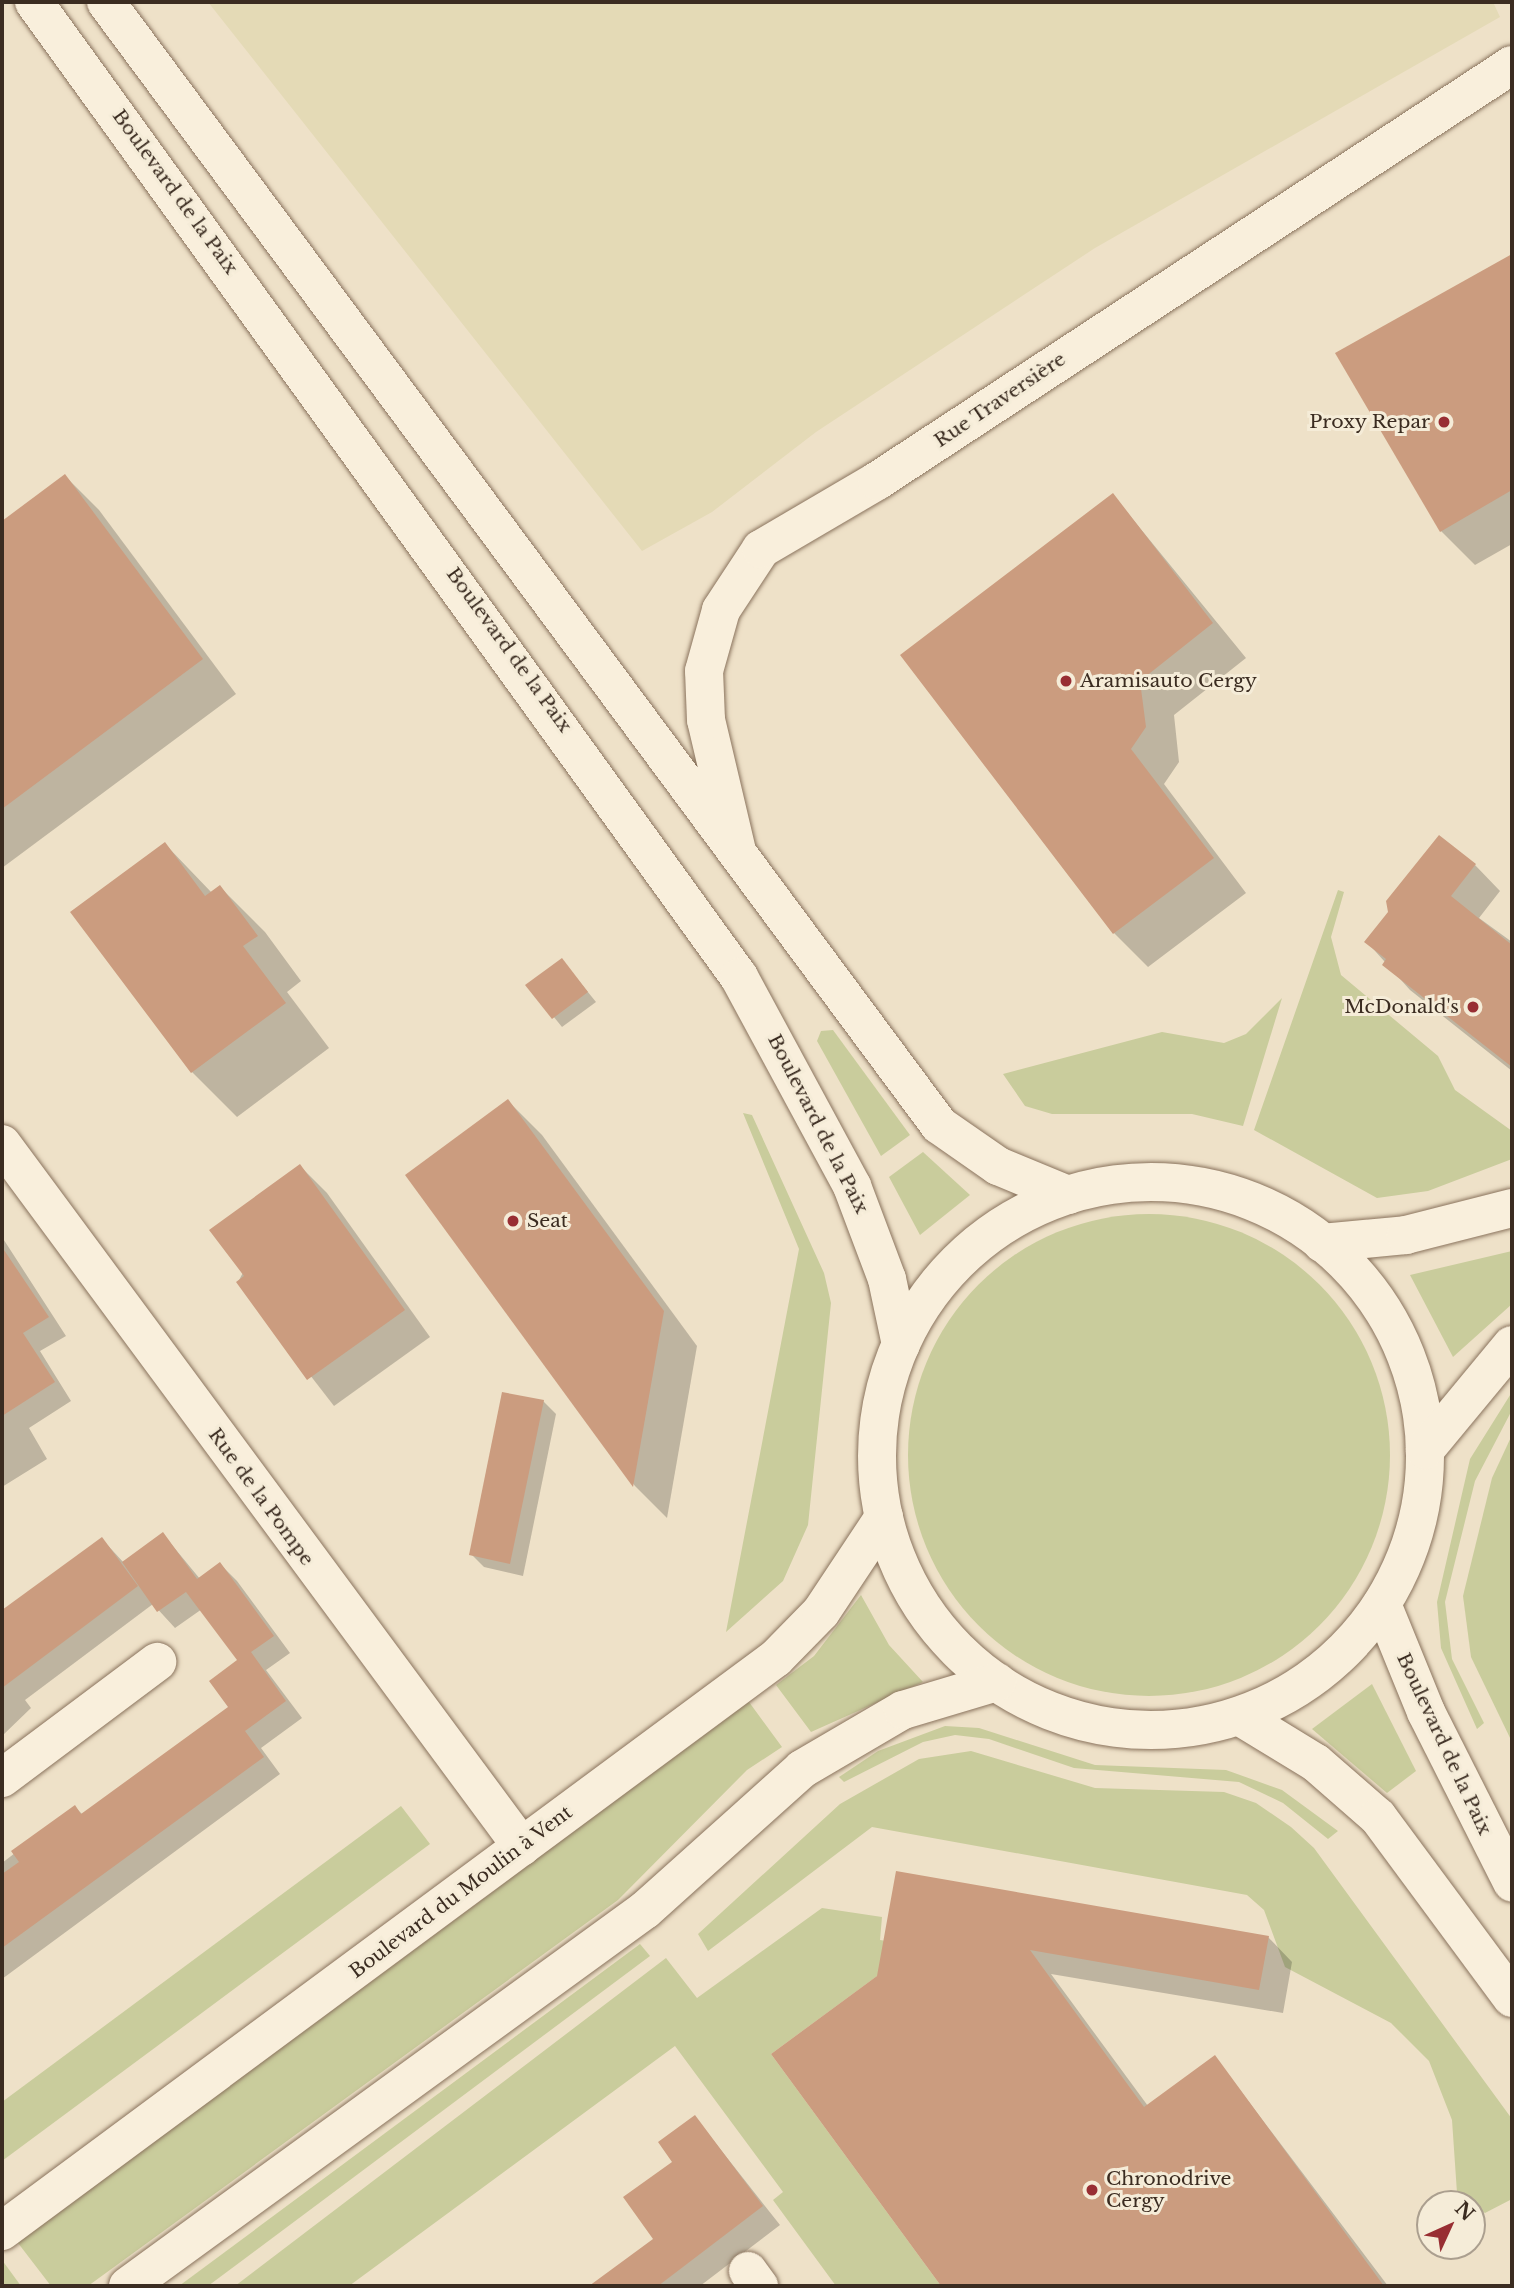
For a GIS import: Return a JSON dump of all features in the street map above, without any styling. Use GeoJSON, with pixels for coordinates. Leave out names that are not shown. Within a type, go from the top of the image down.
{"type":"FeatureCollection","features":[{"type":"Feature","properties":{"kind":"main road","name":"Boulevard de la Paix"},"geometry":{"type":"LineString","coordinates":[[34,2],[739,977],[852,1186],[887,1279],[901,1345]]}},
{"type":"Feature","properties":{"kind":"main road"},"geometry":{"type":"LineString","coordinates":[[106,2],[939,1125],[998,1166],[1068,1195]]}},
{"type":"Feature","properties":{"kind":"main road","name":"Rue Traversière"},"geometry":{"type":"LineString","coordinates":[[740,860],[713,759],[704,671],[736,581],[783,530],[850,498],[1512,65]]}},
{"type":"Feature","properties":{"kind":"main road","name":"Rue de la Pompe"},"geometry":{"type":"LineString","coordinates":[[2,1144],[522,1847]]}},
{"type":"Feature","properties":{"kind":"main road"},"geometry":{"type":"LineString","coordinates":[[1147,1182],[1201,1187],[1277,1213],[1322,1243],[1364,1285],[1396,1335],[1417,1391],[1425,1450],[1415,1530],[1382,1604],[1310,1680],[1239,1716],[1157,1730],[1100,1725],[1046,1709],[997,1682],[925,1610],[900,1566],[884,1517],[878,1429],[901,1345],[929,1294],[968,1252],[1014,1218],[1068,1195],[1147,1182]]}},
{"type":"Feature","properties":{"kind":"main road"},"geometry":{"type":"LineString","coordinates":[[1322,1243],[1406,1235],[1512,1208]]}},
{"type":"Feature","properties":{"kind":"main road"},"geometry":{"type":"LineString","coordinates":[[1425,1450],[1512,1345]]}},
{"type":"Feature","properties":{"kind":"main road","name":"Boulevard du Moulin à Vent"},"geometry":{"type":"LineString","coordinates":[[2,2231],[793,1643],[884,1517]]}},
{"type":"Feature","properties":{"kind":"main road","name":"Boulevard de la Paix"},"geometry":{"type":"LineString","coordinates":[[1382,1604],[1426,1712],[1512,1882]]}},
{"type":"Feature","properties":{"kind":"main road"},"geometry":{"type":"LineString","coordinates":[[2,1778],[157,1662]]}},
{"type":"Feature","properties":{"kind":"main road"},"geometry":{"type":"LineString","coordinates":[[128,2286],[645,1910],[802,1769],[903,1710],[997,1682]]}},
{"type":"Feature","properties":{"kind":"main road"},"geometry":{"type":"LineString","coordinates":[[1239,1716],[1316,1763],[1378,1817],[1512,1998]]}},
{"type":"Feature","properties":{"kind":"shaded area"},"geometry":{"type":"Polygon","coordinates":[[[208,2],[1493,2],[1500,17],[1095,248],[816,432],[712,512],[642,551],[208,2]]]}},
{"type":"Feature","properties":{"kind":"green space"},"geometry":{"type":"Polygon","coordinates":[[[1338,890],[1344,892],[1331,937],[1341,975],[1438,1056],[1455,1090],[1512,1131],[1512,1159],[1428,1191],[1377,1198],[1254,1130],[1338,890]]]}},
{"type":"Feature","properties":{"kind":"green space"},"geometry":{"type":"Polygon","coordinates":[[[1282,998],[1243,1126],[1192,1114],[1052,1114],[1025,1106],[1003,1074],[1162,1032],[1224,1043],[1246,1034],[1282,998]]]}},
{"type":"Feature","properties":{"kind":"green space"},"geometry":{"type":"Polygon","coordinates":[[[833,1030],[910,1135],[881,1156],[817,1041],[821,1031],[833,1030]]]}},
{"type":"Feature","properties":{"kind":"green space"},"geometry":{"type":"Polygon","coordinates":[[[743,1113],[752,1115],[824,1273],[831,1303],[808,1525],[783,1581],[726,1632],[799,1249],[743,1113]]]}},
{"type":"Feature","properties":{"kind":"green space"},"geometry":{"type":"Polygon","coordinates":[[[923,1152],[970,1195],[920,1235],[889,1177],[923,1152]]]}},
{"type":"Feature","properties":{"kind":"green space"},"geometry":{"type":"Polygon","coordinates":[[[1149,1214],[1196,1218],[1241,1232],[1283,1254],[1320,1284],[1350,1321],[1372,1363],[1386,1408],[1390,1455],[1386,1502],[1372,1547],[1350,1589],[1320,1626],[1283,1656],[1241,1678],[1196,1692],[1149,1696],[1102,1692],[1057,1678],[1015,1656],[978,1626],[948,1589],[926,1547],[912,1502],[908,1455],[912,1408],[926,1363],[948,1321],[978,1284],[1015,1254],[1057,1232],[1102,1218],[1149,1214]]]}},
{"type":"Feature","properties":{"kind":"green space"},"geometry":{"type":"Polygon","coordinates":[[[1512,1251],[1512,1304],[1453,1357],[1410,1275],[1512,1251]]]}},
{"type":"Feature","properties":{"kind":"green space"},"geometry":{"type":"Polygon","coordinates":[[[1512,1392],[1512,1410],[1475,1481],[1445,1602],[1452,1659],[1484,1723],[1477,1729],[1441,1648],[1437,1602],[1470,1459],[1512,1392]]]}},
{"type":"Feature","properties":{"kind":"green space"},"geometry":{"type":"Polygon","coordinates":[[[1512,1435],[1512,1742],[1471,1657],[1463,1596],[1492,1478],[1512,1435]]]}},
{"type":"Feature","properties":{"kind":"green space"},"geometry":{"type":"Polygon","coordinates":[[[861,1595],[889,1645],[923,1682],[811,1732],[776,1685],[814,1656],[861,1595]]]}},
{"type":"Feature","properties":{"kind":"green space"},"geometry":{"type":"Polygon","coordinates":[[[1372,1684],[1416,1771],[1387,1793],[1312,1729],[1372,1684]]]}},
{"type":"Feature","properties":{"kind":"green space"},"geometry":{"type":"Polygon","coordinates":[[[749,1702],[782,1747],[747,1770],[618,1900],[88,2286],[51,2286],[18,2243],[749,1702]]]}},
{"type":"Feature","properties":{"kind":"green space"},"geometry":{"type":"Polygon","coordinates":[[[945,1726],[979,1728],[1095,1765],[1226,1770],[1282,1790],[1338,1831],[1328,1839],[1283,1803],[1239,1782],[1074,1768],[989,1739],[955,1735],[923,1742],[844,1782],[839,1777],[878,1751],[945,1726]]]}},
{"type":"Feature","properties":{"kind":"green space"},"geometry":{"type":"Polygon","coordinates":[[[971,1751],[1095,1788],[1224,1792],[1256,1803],[1291,1827],[1314,1848],[1512,2119],[1512,2199],[1486,2212],[1486,2190],[1457,2190],[1452,2120],[1429,2061],[1391,2023],[1285,1967],[1264,1910],[1247,1895],[872,1827],[708,1951],[698,1934],[840,1804],[919,1759],[971,1751]]]}},
{"type":"Feature","properties":{"kind":"green space"},"geometry":{"type":"Polygon","coordinates":[[[401,1806],[430,1844],[2,2161],[2,2102],[401,1806]]]}},
{"type":"Feature","properties":{"kind":"green space"},"geometry":{"type":"Polygon","coordinates":[[[822,1908],[882,1917],[880,1940],[918,1946],[771,2054],[941,2286],[836,2286],[773,2200],[783,2192],[675,2046],[349,2286],[235,2286],[666,1958],[697,1998],[822,1908]]]}},
{"type":"Feature","properties":{"kind":"green space"},"geometry":{"type":"Polygon","coordinates":[[[640,1944],[650,1956],[208,2286],[179,2286],[640,1944]]]}},
{"type":"Feature","properties":{"kind":"green space"},"geometry":{"type":"Polygon","coordinates":[[[2,2260],[21,2286],[2,2286],[2,2260]]]}},
{"type":"Feature","properties":{"kind":"building","name":"Proxy Repar"},"geometry":{"type":"Polygon","coordinates":[[[1512,254],[1512,490],[1440,532],[1335,353],[1512,254]]]}},
{"type":"Feature","properties":{"kind":"building"},"geometry":{"type":"Polygon","coordinates":[[[65,474],[203,659],[2,809],[2,521],[65,474]]]}},
{"type":"Feature","properties":{"kind":"building"},"geometry":{"type":"Polygon","coordinates":[[[1113,493],[1213,623],[1140,681],[1146,727],[1131,749],[1214,858],[1113,934],[900,655],[1113,493]]]}},
{"type":"Feature","properties":{"kind":"building","name":"McDonald's"},"geometry":{"type":"Polygon","coordinates":[[[1439,835],[1476,864],[1451,896],[1512,945],[1512,1067],[1382,965],[1386,959],[1364,942],[1388,912],[1386,901],[1439,835]]]}},
{"type":"Feature","properties":{"kind":"building"},"geometry":{"type":"Polygon","coordinates":[[[165,842],[205,896],[220,885],[258,936],[243,946],[286,1003],[191,1073],[70,912],[165,842]]]}},
{"type":"Feature","properties":{"kind":"building"},"geometry":{"type":"Polygon","coordinates":[[[562,958],[588,992],[552,1019],[525,985],[562,958]]]}},
{"type":"Feature","properties":{"kind":"building"},"geometry":{"type":"Polygon","coordinates":[[[508,1099],[664,1311],[633,1487],[405,1175],[508,1099]]]}},
{"type":"Feature","properties":{"kind":"building"},"geometry":{"type":"Polygon","coordinates":[[[300,1164],[405,1310],[307,1380],[236,1282],[244,1276],[209,1230],[300,1164]]]}},
{"type":"Feature","properties":{"kind":"building"},"geometry":{"type":"Polygon","coordinates":[[[2,1247],[49,1317],[23,1333],[55,1382],[2,1416],[2,1247]]]}},
{"type":"Feature","properties":{"kind":"building"},"geometry":{"type":"Polygon","coordinates":[[[502,1392],[544,1400],[510,1564],[469,1555],[502,1392]]]}},
{"type":"Feature","properties":{"kind":"building"},"geometry":{"type":"Polygon","coordinates":[[[163,1532],[197,1579],[220,1562],[274,1636],[251,1652],[286,1701],[245,1731],[264,1757],[2,1948],[2,1874],[19,1862],[11,1851],[75,1805],[81,1814],[228,1707],[209,1681],[237,1660],[186,1592],[157,1612],[122,1562],[163,1532]]]}},
{"type":"Feature","properties":{"kind":"building"},"geometry":{"type":"Polygon","coordinates":[[[102,1537],[138,1586],[2,1688],[2,1610],[102,1537]]]}},
{"type":"Feature","properties":{"kind":"building","name":"Chronodrive Cergy"},"geometry":{"type":"Polygon","coordinates":[[[896,1871],[1269,1936],[1259,1990],[1030,1950],[1144,2107],[1215,2055],[1384,2286],[941,2286],[771,2054],[877,1976],[896,1871]]]}},
{"type":"Feature","properties":{"kind":"building"},"geometry":{"type":"Polygon","coordinates":[[[695,2115],[763,2206],[658,2286],[589,2286],[653,2239],[623,2197],[672,2162],[658,2142],[695,2115]]]}},
{"type":"Feature","properties":{"kind":"place","name":"Proxy Repar"},"geometry":{"type":"Point","coordinates":[1444,422]}},
{"type":"Feature","properties":{"kind":"place","name":"Aramisauto Cergy"},"geometry":{"type":"Point","coordinates":[1066,681]}},
{"type":"Feature","properties":{"kind":"place","name":"McDonald's"},"geometry":{"type":"Point","coordinates":[1473,1007]}},
{"type":"Feature","properties":{"kind":"place","name":"Seat"},"geometry":{"type":"Point","coordinates":[513,1221]}},
{"type":"Feature","properties":{"kind":"place","name":"Chronodrive Cergy"},"geometry":{"type":"Point","coordinates":[1092,2190]}}]}
